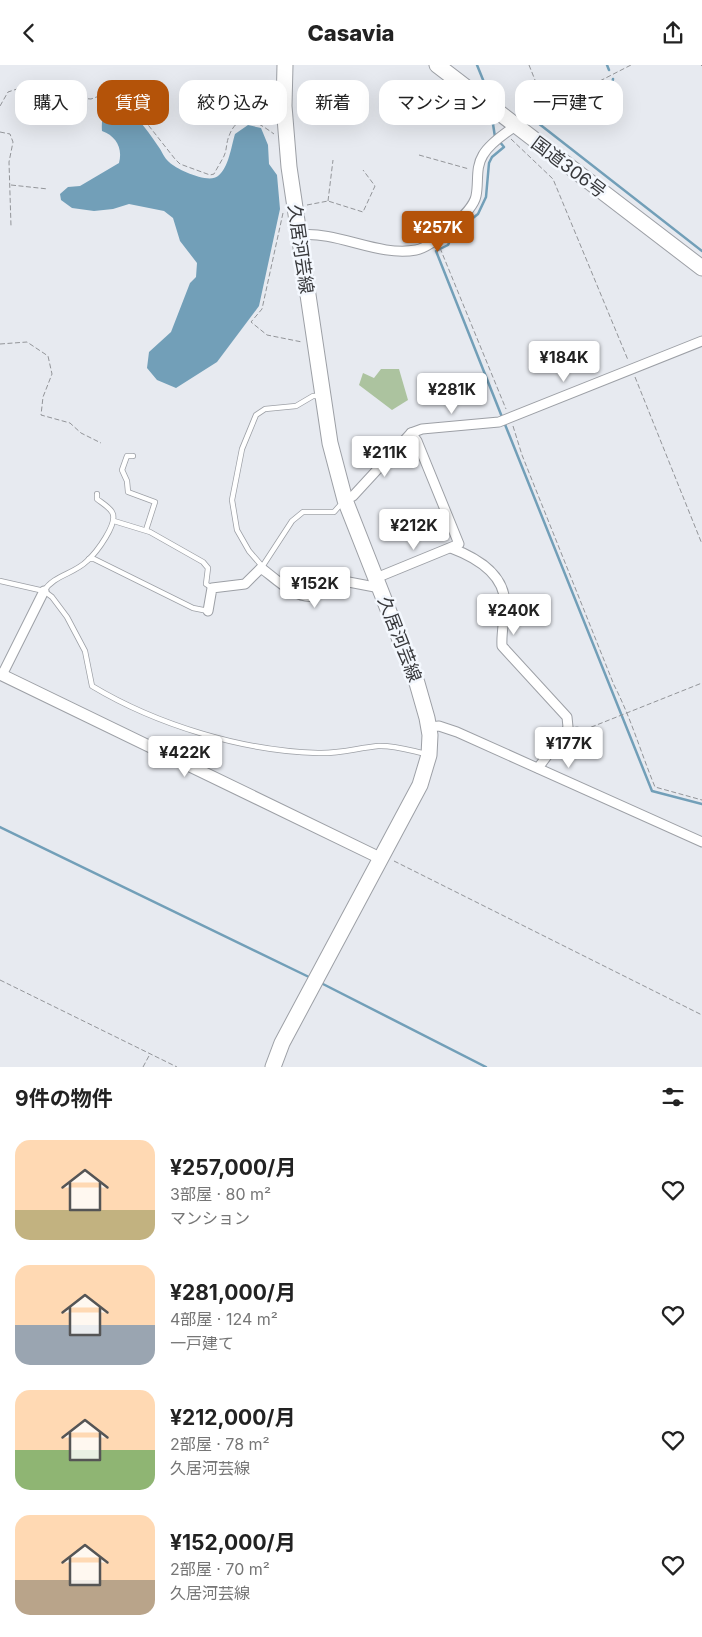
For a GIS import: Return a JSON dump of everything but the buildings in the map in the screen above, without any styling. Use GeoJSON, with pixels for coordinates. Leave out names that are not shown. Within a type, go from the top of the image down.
{"type":"FeatureCollection","features":[{"type":"Feature","properties":{"kind":"main road","name":"久居河芸線"},"geometry":{"type":"LineString","coordinates":[[274,1067],[282,1043],[420,785],[429,755],[429,727],[417,683],[345,500],[330,443],[300,235],[289,210],[284,105],[285,65]]}},
{"type":"Feature","properties":{"kind":"main road","name":"国道306号"},"geometry":{"type":"LineString","coordinates":[[437,65],[511,130],[702,268]]}},
{"type":"Feature","properties":{"kind":"street"},"geometry":{"type":"LineString","coordinates":[[300,235],[318,234],[360,244],[407,251],[426,247],[471,208],[476,197],[478,171],[484,152],[517,125]]}},
{"type":"Feature","properties":{"kind":"street"},"geometry":{"type":"LineString","coordinates":[[345,500],[353,496],[411,433],[422,429],[506,420],[702,341]]}},
{"type":"Feature","properties":{"kind":"street"},"geometry":{"type":"LineString","coordinates":[[208,611],[212,588],[245,584],[262,567],[286,587],[306,597],[314,597],[328,580],[378,583],[459,544],[417,441],[411,433]]}},
{"type":"Feature","properties":{"kind":"street"},"geometry":{"type":"LineString","coordinates":[[451,548],[478,561],[495,575],[504,600],[502,646],[567,717],[568,727],[564,736],[538,768]]}},
{"type":"Feature","properties":{"kind":"street"},"geometry":{"type":"LineString","coordinates":[[44,591],[1,674],[383,857]]}},
{"type":"Feature","properties":{"kind":"street"},"geometry":{"type":"LineString","coordinates":[[429,727],[439,726],[456,732],[702,842]]}},
{"type":"Feature","properties":{"kind":"street"},"geometry":{"type":"LineString","coordinates":[[564,736],[577,733]]}},
{"type":"Feature","properties":{"kind":"lane"},"geometry":{"type":"LineString","coordinates":[[323,396],[313,396],[292,406],[263,410],[256,415],[242,449],[232,499],[236,528],[262,567],[292,521],[303,512],[334,512],[345,500]]}},
{"type":"Feature","properties":{"kind":"lane"},"geometry":{"type":"LineString","coordinates":[[133,456],[127,456],[122,470],[127,481],[128,493],[155,503],[146,530]]}},
{"type":"Feature","properties":{"kind":"lane"},"geometry":{"type":"LineString","coordinates":[[44,591],[48,584],[89,559],[102,543],[114,521],[112,512],[98,499],[97,494]]}},
{"type":"Feature","properties":{"kind":"lane"},"geometry":{"type":"LineString","coordinates":[[114,521],[146,530],[203,562],[208,568],[206,584],[212,588]]}},
{"type":"Feature","properties":{"kind":"lane"},"geometry":{"type":"LineString","coordinates":[[89,559],[193,608],[208,611]]}},
{"type":"Feature","properties":{"kind":"lane"},"geometry":{"type":"LineString","coordinates":[[0,581],[44,591],[52,597],[67,617],[85,651],[92,686],[146,713],[214,736],[273,751],[330,753],[386,746],[429,755]]}},
{"type":"Feature","properties":{"kind":"path"},"geometry":{"type":"LineString","coordinates":[[529,65],[535,80]]}},
{"type":"Feature","properties":{"kind":"path"},"geometry":{"type":"LineString","coordinates":[[601,80],[630,65]]}},
{"type":"Feature","properties":{"kind":"path"},"geometry":{"type":"LineString","coordinates":[[0,106],[4,97],[17,89],[47,96],[91,99],[115,93],[134,107],[174,159],[180,164],[210,175],[214,173],[224,156],[230,134],[241,123],[251,120],[256,121],[276,136],[287,138]]}},
{"type":"Feature","properties":{"kind":"path"},"geometry":{"type":"LineString","coordinates":[[511,130],[553,179],[702,544]]}},
{"type":"Feature","properties":{"kind":"path"},"geometry":{"type":"LineString","coordinates":[[0,132],[10,134],[12,137],[9,162],[11,226]]}},
{"type":"Feature","properties":{"kind":"path"},"geometry":{"type":"LineString","coordinates":[[419,155],[478,171]]}},
{"type":"Feature","properties":{"kind":"path"},"geometry":{"type":"LineString","coordinates":[[328,201],[333,160]]}},
{"type":"Feature","properties":{"kind":"path"},"geometry":{"type":"LineString","coordinates":[[315,341],[296,342],[270,336],[251,322],[262,309],[289,210],[328,201],[358,212],[365,210],[375,186],[363,170]]}},
{"type":"Feature","properties":{"kind":"path"},"geometry":{"type":"LineString","coordinates":[[10,185],[48,189]]}},
{"type":"Feature","properties":{"kind":"path"},"geometry":{"type":"LineString","coordinates":[[439,245],[493,381],[506,420],[522,455],[614,685],[628,712],[630,725],[655,787],[702,800]]}},
{"type":"Feature","properties":{"kind":"path"},"geometry":{"type":"LineString","coordinates":[[0,344],[27,342],[48,355],[52,374],[42,397],[41,415],[70,423],[81,433],[101,443]]}},
{"type":"Feature","properties":{"kind":"path"},"geometry":{"type":"LineString","coordinates":[[577,733],[702,683]]}},
{"type":"Feature","properties":{"kind":"path"},"geometry":{"type":"LineString","coordinates":[[383,857],[702,1015]]}},
{"type":"Feature","properties":{"kind":"path"},"geometry":{"type":"LineString","coordinates":[[0,980],[177,1067]]}},
{"type":"Feature","properties":{"kind":"path"},"geometry":{"type":"LineString","coordinates":[[143,1067],[150,1053]]}},
{"type":"Feature","properties":{"kind":"green space"},"geometry":{"type":"Polygon","coordinates":[[[381,369],[399,369],[408,400],[392,410],[359,385],[363,373],[374,378],[381,369]]]}},
{"type":"Feature","properties":{"kind":"water"},"geometry":{"type":"Polygon","coordinates":[[[102,125],[142,125],[167,160],[173,165],[201,177],[214,178],[225,167],[235,134],[248,125],[261,128],[268,145],[269,164],[277,175],[280,209],[259,306],[217,362],[176,388],[157,380],[147,368],[149,352],[171,332],[190,283],[196,277],[197,263],[180,241],[173,218],[164,211],[129,204],[113,209],[94,211],[72,208],[61,200],[60,194],[68,187],[80,186],[119,163],[120,152],[115,139],[102,131],[102,125]]]}},
{"type":"Feature","properties":{"kind":"waterway"},"geometry":{"type":"LineString","coordinates":[[477,65],[483,80]]}},
{"type":"Feature","properties":{"kind":"waterway"},"geometry":{"type":"LineString","coordinates":[[607,65],[609,70]]}},
{"type":"Feature","properties":{"kind":"waterway"},"geometry":{"type":"LineString","coordinates":[[613,79],[612,84],[538,123],[702,251]]}},
{"type":"Feature","properties":{"kind":"waterway"},"geometry":{"type":"LineString","coordinates":[[493,125],[495,137]]}},
{"type":"Feature","properties":{"kind":"waterway"},"geometry":{"type":"LineString","coordinates":[[499,141],[504,147],[492,157],[489,163],[486,197],[478,214],[454,233],[448,245],[436,251],[502,417]]}},
{"type":"Feature","properties":{"kind":"waterway"},"geometry":{"type":"LineString","coordinates":[[504,422],[652,791],[702,804]]}},
{"type":"Feature","properties":{"kind":"waterway"},"geometry":{"type":"LineString","coordinates":[[0,827],[311,978]]}},
{"type":"Feature","properties":{"kind":"waterway"},"geometry":{"type":"LineString","coordinates":[[321,983],[486,1067]]}}]}
